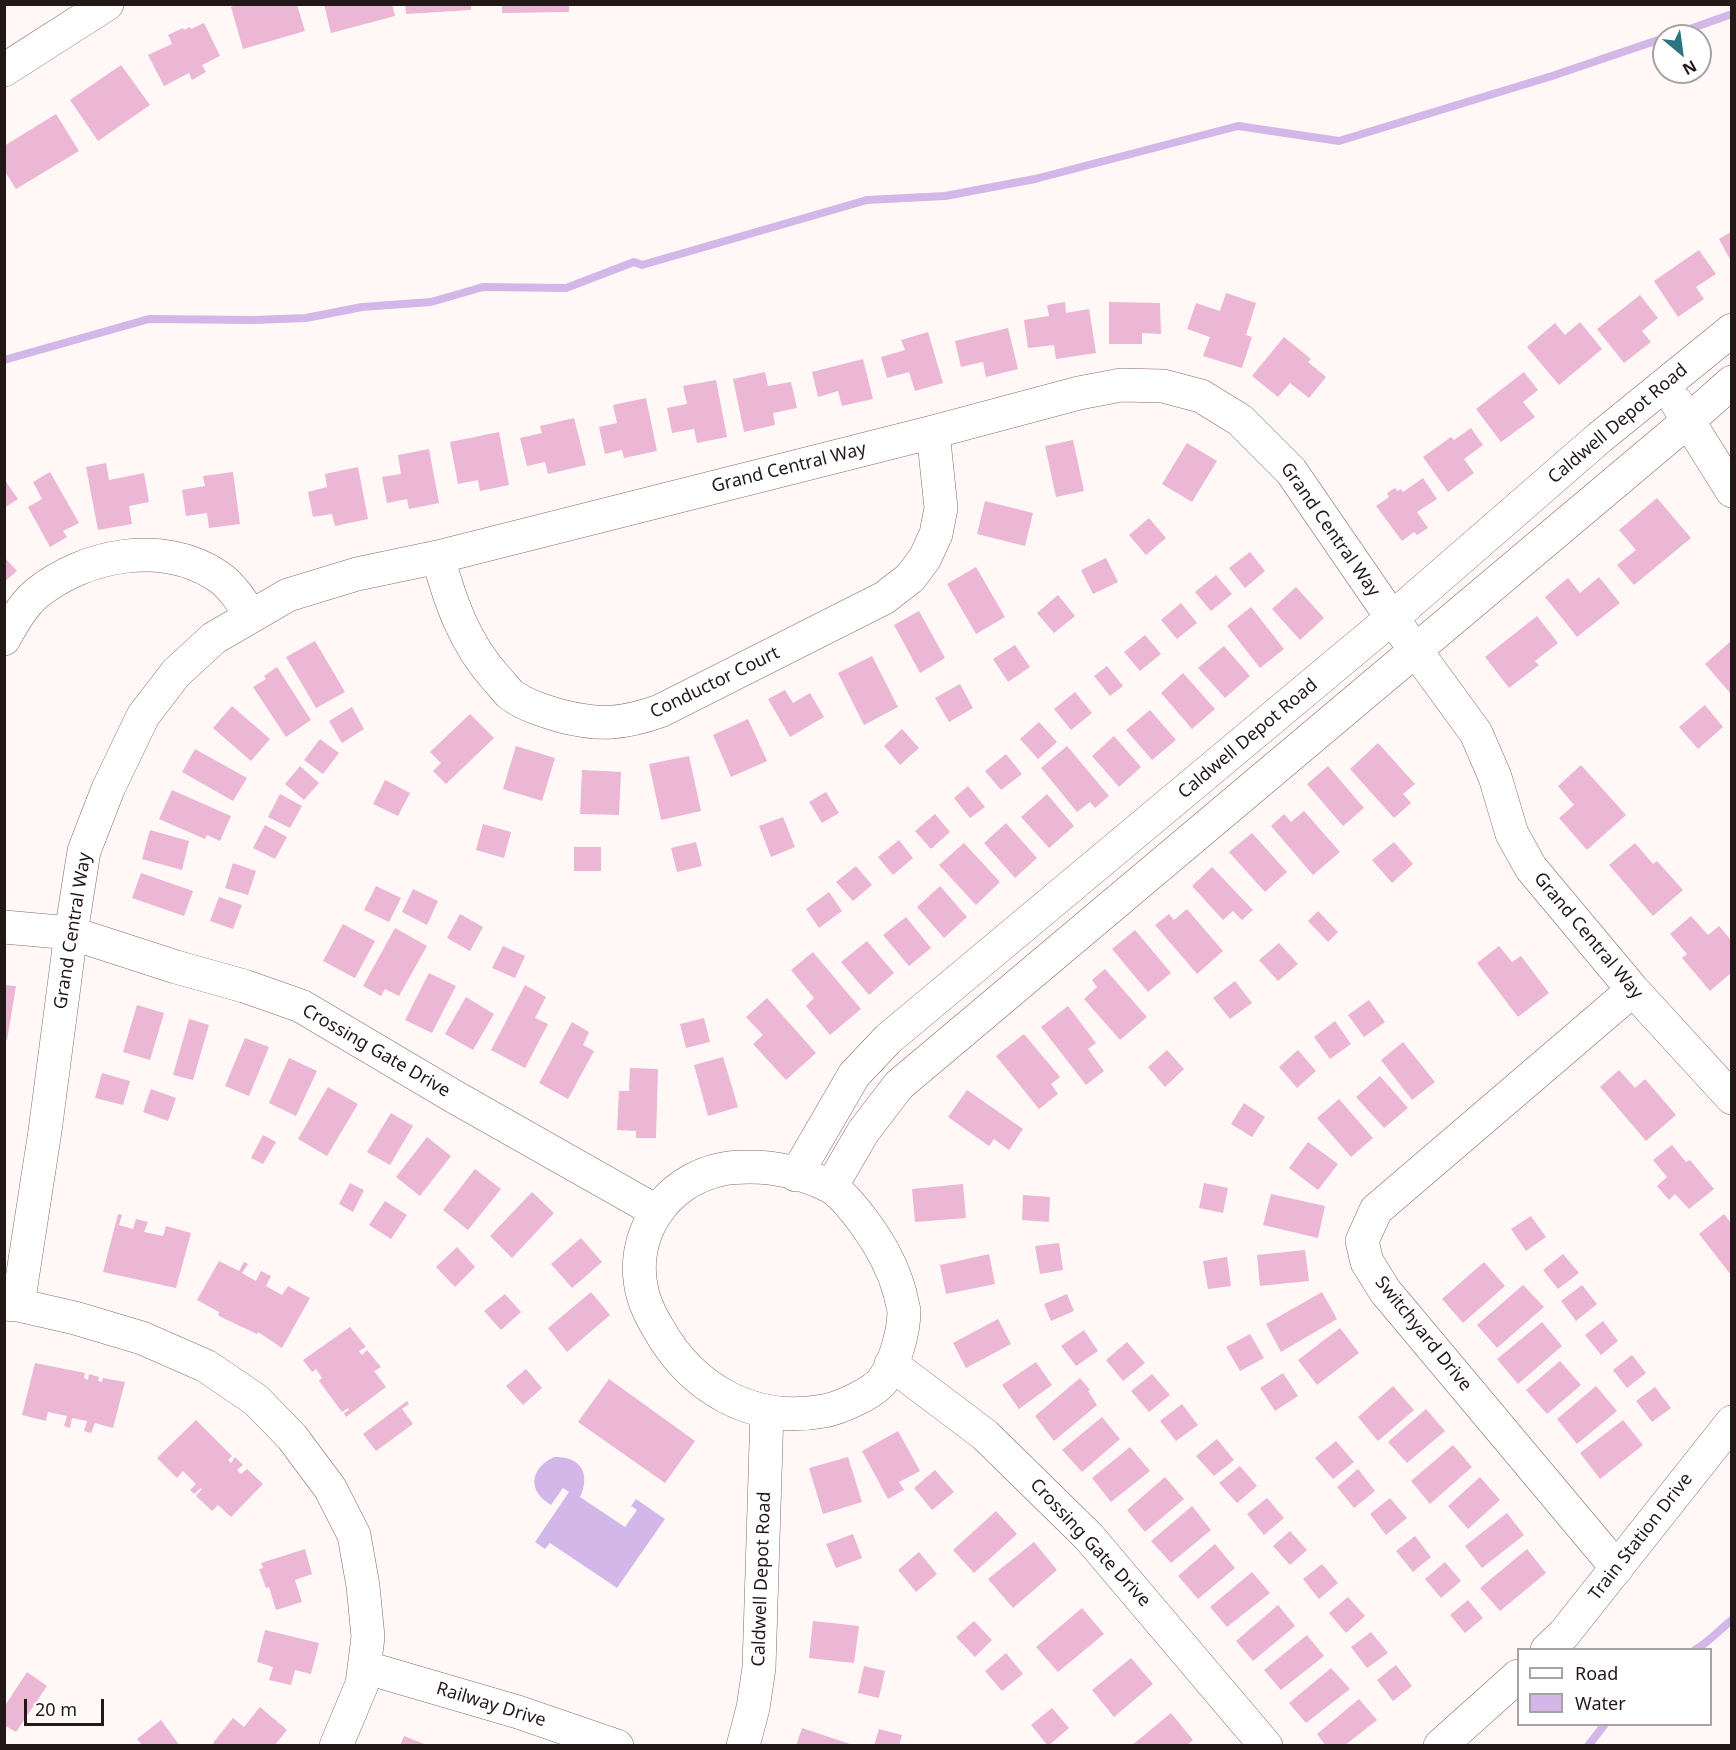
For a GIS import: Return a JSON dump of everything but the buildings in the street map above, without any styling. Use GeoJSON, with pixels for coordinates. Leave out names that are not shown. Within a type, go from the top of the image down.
{"type":"FeatureCollection","features":[{"type":"Feature","properties":{"kind":"street"},"geometry":{"type":"LineString","coordinates":[[4,70],[107,4]]}},
{"type":"Feature","properties":{"kind":"street","name":"Caldwell Depot Road"},"geometry":{"type":"LineString","coordinates":[[796,1175],[854,1076],[888,1040],[1392,618],[1665,383],[1731,330]]}},
{"type":"Feature","properties":{"kind":"street"},"geometry":{"type":"LineString","coordinates":[[831,1186],[863,1132],[899,1086],[1688,421],[1731,382]]}},
{"type":"Feature","properties":{"kind":"street"},"geometry":{"type":"LineString","coordinates":[[1665,383],[1731,491]]}},
{"type":"Feature","properties":{"kind":"street","name":"Grand Central Way"},"geometry":{"type":"LineString","coordinates":[[11,1304],[45,1131],[84,851],[108,789],[143,716],[176,673],[214,638],[288,595],[357,574],[438,557],[1079,393],[1121,385],[1163,386],[1201,396],[1240,420],[1291,471],[1392,618],[1476,733],[1495,777],[1512,834],[1532,868],[1633,990],[1731,1098]]}},
{"type":"Feature","properties":{"kind":"street","name":"Conductor Court"},"geometry":{"type":"LineString","coordinates":[[438,557],[450,599],[464,632],[481,661],[511,694],[542,711],[573,719],[601,723],[634,720],[660,711],[833,625],[884,598],[910,578],[925,558],[936,534],[941,507],[933,432]]}},
{"type":"Feature","properties":{"kind":"street"},"geometry":{"type":"LineString","coordinates":[[4,639],[34,596],[58,578],[89,564],[123,556],[174,558],[199,566],[232,588],[251,616]]}},
{"type":"Feature","properties":{"kind":"street","name":"Crossing Gate Drive"},"geometry":{"type":"LineString","coordinates":[[4,927],[71,933],[244,986],[301,1006],[453,1096],[656,1210]]}},
{"type":"Feature","properties":{"kind":"street","name":"Switchyard Drive"},"geometry":{"type":"LineString","coordinates":[[1617,1568],[1385,1291],[1367,1262],[1362,1241],[1376,1210],[1633,990]]}},
{"type":"Feature","properties":{"kind":"street"},"geometry":{"type":"LineString","coordinates":[[774,1167],[831,1186],[859,1215],[876,1238],[895,1274],[904,1311],[899,1346],[883,1382],[857,1399],[826,1411],[799,1414],[767,1412],[736,1403],[707,1385],[685,1366],[667,1345],[643,1295],[640,1265],[643,1241],[656,1210],[672,1193],[695,1179],[722,1169],[774,1167]]}},
{"type":"Feature","properties":{"kind":"street"},"geometry":{"type":"LineString","coordinates":[[11,1304],[75,1318],[142,1338],[206,1366],[256,1400],[292,1437],[330,1488],[354,1535],[363,1586],[368,1637],[362,1684],[336,1746]]}},
{"type":"Feature","properties":{"kind":"street","name":"Crossing Gate Drive"},"geometry":{"type":"LineString","coordinates":[[891,1364],[985,1435],[1089,1537],[1266,1746]]}},
{"type":"Feature","properties":{"kind":"street","name":"Caldwell Depot Road"},"geometry":{"type":"LineString","coordinates":[[743,1746],[753,1708],[759,1668],[767,1412]]}},
{"type":"Feature","properties":{"kind":"street","name":"Train Station Drive"},"geometry":{"type":"LineString","coordinates":[[1549,1648],[1564,1634],[1731,1422]]}},
{"type":"Feature","properties":{"kind":"street","name":"Railway Drive"},"geometry":{"type":"LineString","coordinates":[[364,1667],[518,1712],[617,1746]]}},
{"type":"Feature","properties":{"kind":"street"},"geometry":{"type":"LineString","coordinates":[[1440,1746],[1517,1677]]}},
{"type":"Feature","properties":{"kind":"water"},"geometry":{"type":"Polygon","coordinates":[[[554,1457],[563,1457],[577,1463],[584,1474],[580,1497],[625,1527],[637,1510],[631,1506],[636,1499],[665,1519],[617,1588],[550,1543],[545,1549],[535,1542],[569,1492],[563,1488],[551,1505],[543,1499],[535,1487],[536,1473],[540,1467],[554,1457]]]}},
{"type":"Feature","properties":{"kind":"waterway"},"geometry":{"type":"LineString","coordinates":[[1704,24],[1732,14]]}},
{"type":"Feature","properties":{"kind":"waterway"},"geometry":{"type":"LineString","coordinates":[[4,360],[149,319],[306,318],[362,307],[431,302],[483,287],[566,288],[634,262],[642,265],[867,200],[945,196],[1035,179],[1238,126],[1339,141],[1552,76],[1652,42]]}},
{"type":"Feature","properties":{"kind":"waterway"},"geometry":{"type":"LineString","coordinates":[[1698,1648],[1732,1620]]}},
{"type":"Feature","properties":{"kind":"waterway"},"geometry":{"type":"LineString","coordinates":[[1588,1746],[1603,1726]]}}]}
